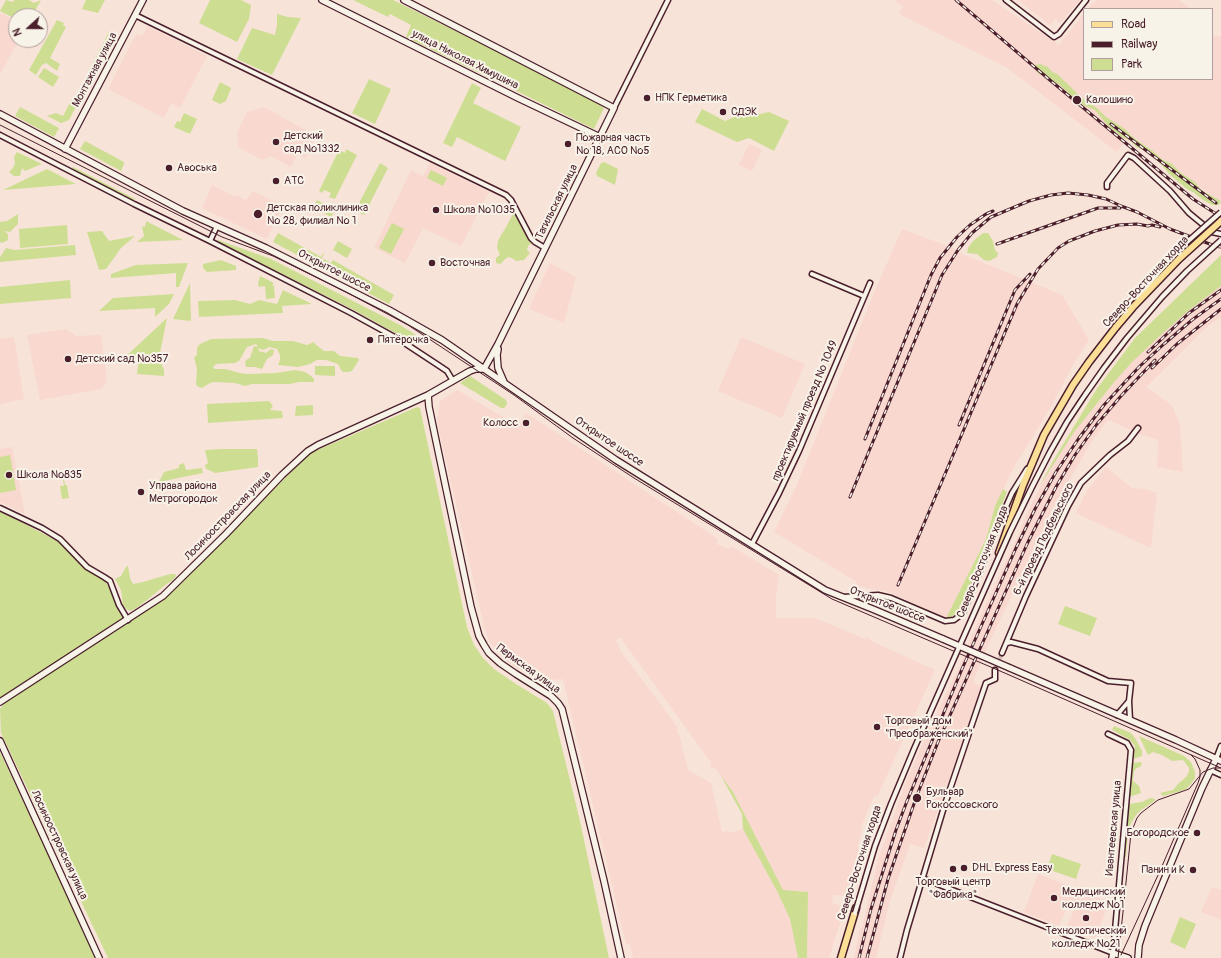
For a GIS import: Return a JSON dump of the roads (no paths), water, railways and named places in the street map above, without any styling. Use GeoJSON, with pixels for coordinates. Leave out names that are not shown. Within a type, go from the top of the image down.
{"type":"FeatureCollection","features":[{"type":"Feature","properties":{"kind":"main road","name":"Северо-Восточная хорда"},"geometry":{"type":"LineString","coordinates":[[841,958],[875,846],[890,804],[993,568],[1023,485],[1054,417],[1073,385],[1116,326],[1179,260],[1221,221]]}},
{"type":"Feature","properties":{"kind":"street","name":"Монтажная улица"},"geometry":{"type":"LineString","coordinates":[[65,149],[143,0]]}},
{"type":"Feature","properties":{"kind":"street","name":"улица Николая Химушина"},"geometry":{"type":"LineString","coordinates":[[322,0],[511,95],[600,137]]}},
{"type":"Feature","properties":{"kind":"street"},"geometry":{"type":"LineString","coordinates":[[404,0],[614,108]]}},
{"type":"Feature","properties":{"kind":"street","name":"Тагильская улица"},"geometry":{"type":"LineString","coordinates":[[484,369],[498,344],[668,0]]}},
{"type":"Feature","properties":{"kind":"street"},"geometry":{"type":"LineString","coordinates":[[1006,0],[1054,37],[1059,34],[1086,0]]}},
{"type":"Feature","properties":{"kind":"street"},"geometry":{"type":"LineString","coordinates":[[136,15],[506,195],[512,200],[531,238],[545,248]]}},
{"type":"Feature","properties":{"kind":"street","name":"Открытое шоссе"},"geometry":{"type":"LineString","coordinates":[[0,114],[183,211],[266,248],[389,310],[440,339],[616,460],[825,590],[943,639],[1176,740],[1218,760]]}},
{"type":"Feature","properties":{"kind":"street"},"geometry":{"type":"LineString","coordinates":[[0,134],[134,204],[351,312],[400,340],[447,371],[453,381]]}},
{"type":"Feature","properties":{"kind":"street"},"geometry":{"type":"LineString","coordinates":[[1107,187],[1107,183],[1128,155],[1134,158],[1170,191],[1189,213],[1212,232],[1221,234]]}},
{"type":"Feature","properties":{"kind":"street"},"geometry":{"type":"LineString","coordinates":[[1133,307],[1168,261],[1221,212]]}},
{"type":"Feature","properties":{"kind":"street"},"geometry":{"type":"LineString","coordinates":[[210,241],[218,226]]}},
{"type":"Feature","properties":{"kind":"street","name":"Северо-Восточная хорда"},"geometry":{"type":"LineString","coordinates":[[844,958],[859,899],[891,804],[930,712],[1010,532],[1035,480],[1067,422],[1104,368],[1136,326],[1187,271],[1220,241]]}},
{"type":"Feature","properties":{"kind":"street"},"geometry":{"type":"LineString","coordinates":[[812,274],[864,296]]}},
{"type":"Feature","properties":{"kind":"street","name":"проектируемый проезд № 1049"},"geometry":{"type":"LineString","coordinates":[[752,544],[780,493],[799,451],[870,283]]}},
{"type":"Feature","properties":{"kind":"street"},"geometry":{"type":"LineString","coordinates":[[498,344],[496,355],[497,362],[504,382]]}},
{"type":"Feature","properties":{"kind":"street","name":"Лосиноостровская улица"},"geometry":{"type":"LineString","coordinates":[[0,702],[163,596],[226,534],[282,475],[308,451],[318,445],[428,395],[474,370],[484,369]]}},
{"type":"Feature","properties":{"kind":"street","name":"Пермская улица"},"geometry":{"type":"LineString","coordinates":[[428,395],[432,422],[470,607],[479,636],[489,653],[500,663],[551,696],[558,702],[562,709],[601,867],[621,958]]}},
{"type":"Feature","properties":{"kind":"street","name":"6-й проезд Подбельского"},"geometry":{"type":"LineString","coordinates":[[1002,653],[1028,590],[1068,506],[1082,482],[1110,455],[1128,441],[1138,428]]}},
{"type":"Feature","properties":{"kind":"street"},"geometry":{"type":"LineString","coordinates":[[841,597],[878,594],[891,598],[944,621],[954,620],[964,610],[1012,493],[1034,458]]}},
{"type":"Feature","properties":{"kind":"street"},"geometry":{"type":"LineString","coordinates":[[0,508],[42,528],[60,539],[87,567],[110,582],[118,605],[128,620]]}},
{"type":"Feature","properties":{"kind":"street"},"geometry":{"type":"LineString","coordinates":[[1006,643],[1011,642],[1038,649],[1108,681],[1132,683],[1129,701],[1130,720]]}},
{"type":"Feature","properties":{"kind":"street"},"geometry":{"type":"LineString","coordinates":[[900,958],[922,878],[944,807],[986,683],[996,680],[995,670]]}},
{"type":"Feature","properties":{"kind":"street"},"geometry":{"type":"LineString","coordinates":[[1117,715],[1129,701]]}},
{"type":"Feature","properties":{"kind":"street","name":"Ивантеевская улица"},"geometry":{"type":"LineString","coordinates":[[1108,734],[1128,743],[1130,747],[1123,846],[1112,956]]}},
{"type":"Feature","properties":{"kind":"street","name":"Лосиноостровская улица"},"geometry":{"type":"LineString","coordinates":[[0,741],[99,958]]}},
{"type":"Feature","properties":{"kind":"street"},"geometry":{"type":"LineString","coordinates":[[1138,958],[1139,945],[1144,926],[1210,770],[1218,760],[1221,746]]}},
{"type":"Feature","properties":{"kind":"street"},"geometry":{"type":"LineString","coordinates":[[1210,770],[1221,775]]}},
{"type":"Feature","properties":{"kind":"street"},"geometry":{"type":"LineString","coordinates":[[922,878],[1112,956],[1128,958]]}},
{"type":"Feature","properties":{"kind":"tunnel"},"geometry":{"type":"LineString","coordinates":[[995,670],[1002,653]]}},
{"type":"Feature","properties":{"kind":"tram line"},"geometry":{"type":"LineString","coordinates":[[0,125],[222,237],[273,256],[408,325],[514,395],[573,438],[634,478],[832,599],[1221,768]]}},
{"type":"Feature","properties":{"kind":"tram line"},"geometry":{"type":"LineString","coordinates":[[1121,955],[1198,783],[1200,770],[1195,759],[1191,755]]}},
{"type":"Feature","properties":{"kind":"tram line"},"geometry":{"type":"LineString","coordinates":[[1118,958],[1131,833],[1137,818],[1158,800],[1189,789],[1203,772],[1213,768],[1221,768]]}},
{"type":"Feature","properties":{"kind":"railway"},"geometry":{"type":"LineString","coordinates":[[956,0],[1193,199],[1221,217]]}},
{"type":"Feature","properties":{"kind":"railway"},"geometry":{"type":"LineString","coordinates":[[1111,124],[1216,203]]}},
{"type":"Feature","properties":{"kind":"railway"},"geometry":{"type":"LineString","coordinates":[[850,497],[942,275],[958,250],[972,233],[991,217],[1029,201],[1051,195],[1068,193],[1088,195],[1106,199],[1137,212],[1170,229],[1221,247]]}},
{"type":"Feature","properties":{"kind":"railway"},"geometry":{"type":"LineString","coordinates":[[997,244],[1098,208],[1120,208]]}},
{"type":"Feature","properties":{"kind":"railway"},"geometry":{"type":"LineString","coordinates":[[865,439],[931,275],[940,258],[957,237],[970,225],[993,211]]}},
{"type":"Feature","properties":{"kind":"railway"},"geometry":{"type":"LineString","coordinates":[[898,585],[1017,304],[1038,269],[1058,248],[1069,241],[1095,231],[1118,225],[1137,224],[1160,227]]}},
{"type":"Feature","properties":{"kind":"railway"},"geometry":{"type":"LineString","coordinates":[[959,425],[1015,290],[1030,274]]}},
{"type":"Feature","properties":{"kind":"railway"},"geometry":{"type":"LineString","coordinates":[[1148,352],[1189,313],[1221,290]]}},
{"type":"Feature","properties":{"kind":"railway"},"geometry":{"type":"LineString","coordinates":[[859,958],[871,909],[896,830],[907,801],[962,669],[1035,509],[1056,472],[1104,405],[1140,366],[1164,344],[1192,320],[1221,299]]}},
{"type":"Feature","properties":{"kind":"railway"},"geometry":{"type":"LineString","coordinates":[[1152,368],[1177,344],[1221,309]]}},
{"type":"Feature","properties":{"kind":"railway"},"geometry":{"type":"LineString","coordinates":[[867,958],[888,879],[916,798],[938,742],[1028,542],[1056,487],[1075,455],[1097,424],[1155,360]]}},
{"type":"Feature","properties":{"kind":"place","name":"НПК Герметика"},"geometry":{"type":"Point","coordinates":[647,98]}},
{"type":"Feature","properties":{"kind":"place","name":"Калошино"},"geometry":{"type":"Point","coordinates":[1077,100]}},
{"type":"Feature","properties":{"kind":"place","name":"СДЭК"},"geometry":{"type":"Point","coordinates":[723,112]}},
{"type":"Feature","properties":{"kind":"place","name":"Детский сад №1332"},"geometry":{"type":"Point","coordinates":[276,142]}},
{"type":"Feature","properties":{"kind":"place","name":"Пожарная часть № 18, АСО №5"},"geometry":{"type":"Point","coordinates":[568,144]}},
{"type":"Feature","properties":{"kind":"place","name":"Авоська"},"geometry":{"type":"Point","coordinates":[169,168]}},
{"type":"Feature","properties":{"kind":"place","name":"АТС"},"geometry":{"type":"Point","coordinates":[276,181]}},
{"type":"Feature","properties":{"kind":"place","name":"Школа №1035"},"geometry":{"type":"Point","coordinates":[436,210]}},
{"type":"Feature","properties":{"kind":"place","name":"Детская поликлиника № 28, филиал № 1"},"geometry":{"type":"Point","coordinates":[258,214]}},
{"type":"Feature","properties":{"kind":"place","name":"Восточная"},"geometry":{"type":"Point","coordinates":[432,263]}},
{"type":"Feature","properties":{"kind":"place","name":"Пятёрочка"},"geometry":{"type":"Point","coordinates":[370,340]}},
{"type":"Feature","properties":{"kind":"place","name":"Детский сад №357"},"geometry":{"type":"Point","coordinates":[68,359]}},
{"type":"Feature","properties":{"kind":"place","name":"Колосс"},"geometry":{"type":"Point","coordinates":[526,423]}},
{"type":"Feature","properties":{"kind":"place","name":"Школа №835"},"geometry":{"type":"Point","coordinates":[9,475]}},
{"type":"Feature","properties":{"kind":"place","name":"Управа района Метрогородок"},"geometry":{"type":"Point","coordinates":[141,492]}},
{"type":"Feature","properties":{"kind":"place","name":"Торговый дом \"Преображенский\""},"geometry":{"type":"Point","coordinates":[877,727]}},
{"type":"Feature","properties":{"kind":"place","name":"Бульвар Рокоссовского"},"geometry":{"type":"Point","coordinates":[917,798]}},
{"type":"Feature","properties":{"kind":"place","name":"Богородское"},"geometry":{"type":"Point","coordinates":[1197,833]}},
{"type":"Feature","properties":{"kind":"place","name":"DHL Express Easy"},"geometry":{"type":"Point","coordinates":[964,868]}},
{"type":"Feature","properties":{"kind":"place","name":"Торговый центр \"Фабрика\""},"geometry":{"type":"Point","coordinates":[953,869]}},
{"type":"Feature","properties":{"kind":"place","name":"Панин и К"},"geometry":{"type":"Point","coordinates":[1193,870]}},
{"type":"Feature","properties":{"kind":"place","name":"Медицинский колледж №1"},"geometry":{"type":"Point","coordinates":[1054,898]}},
{"type":"Feature","properties":{"kind":"place","name":"Технологический колледж №21"},"geometry":{"type":"Point","coordinates":[1086,918]}}]}
